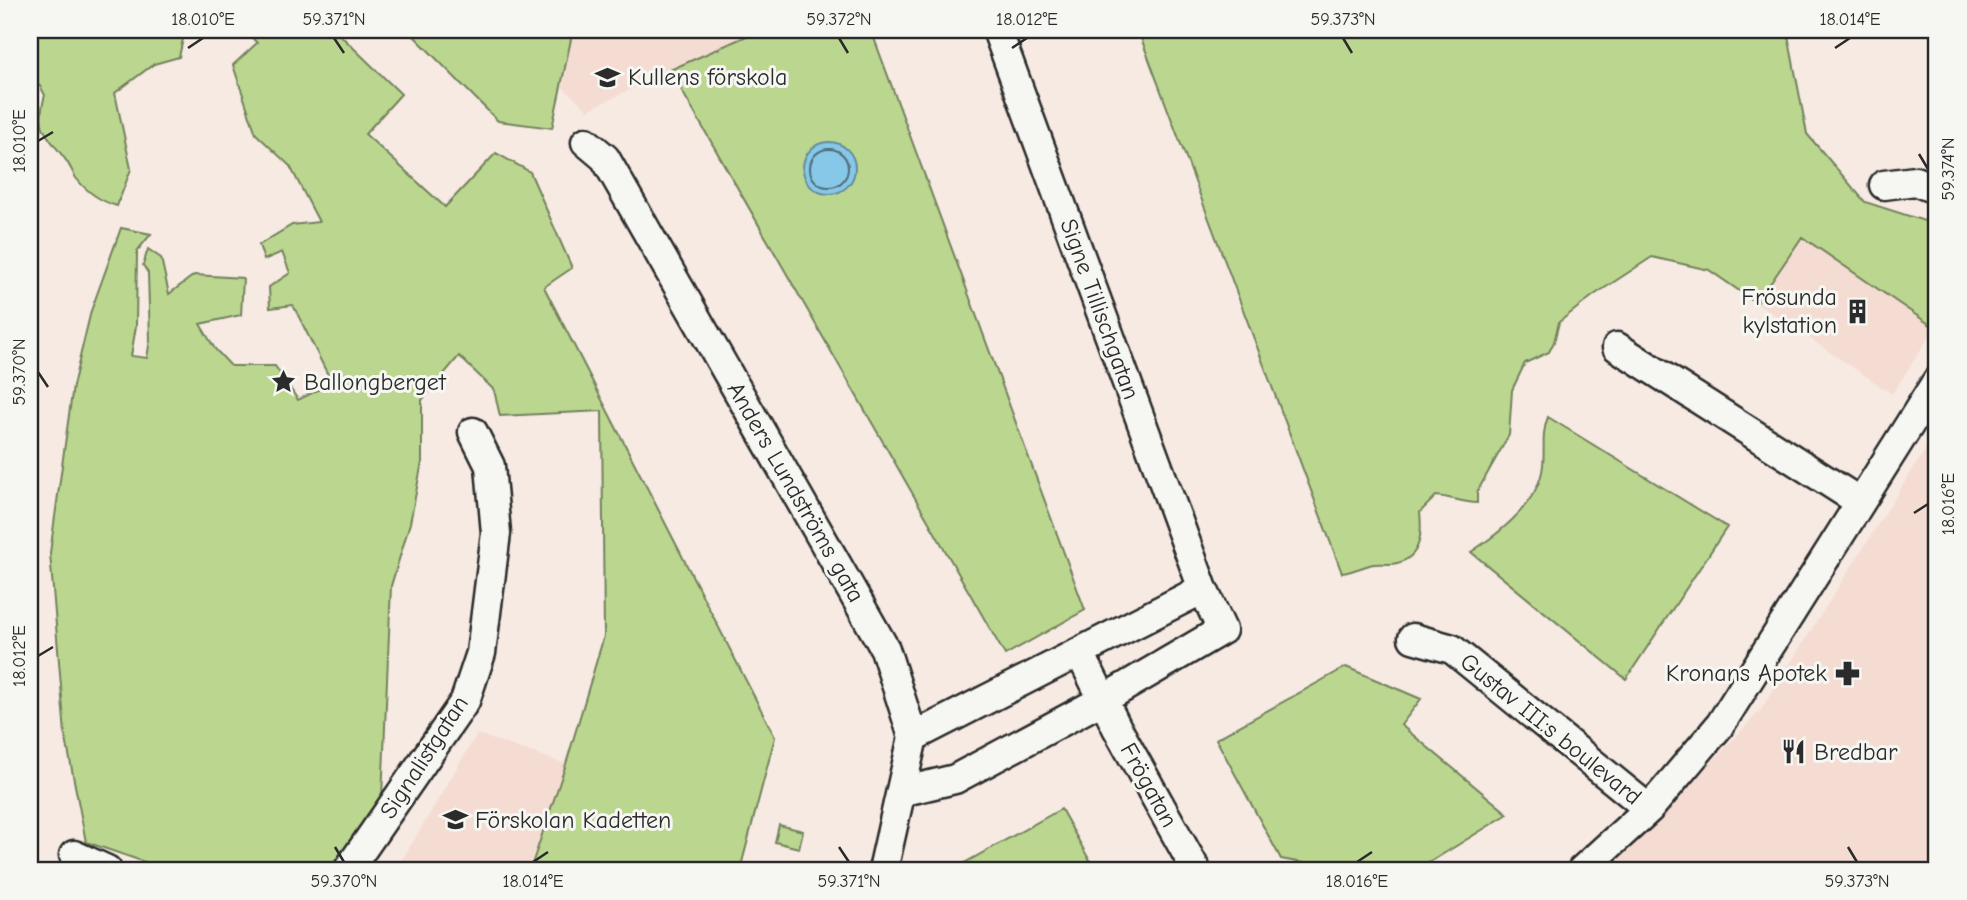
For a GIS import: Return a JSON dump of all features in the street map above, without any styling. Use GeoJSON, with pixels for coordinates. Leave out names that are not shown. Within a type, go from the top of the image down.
{"type":"FeatureCollection","features":[{"type":"Feature","properties":{"kind":"street","name":"Signe Tillischgatan"},"geometry":{"type":"LineString","coordinates":[[901,792],[955,779],[1104,699],[1222,631],[1203,589],[997,30]]}},
{"type":"Feature","properties":{"kind":"street","name":"Anders Lundströms gata"},"geometry":{"type":"LineString","coordinates":[[586,142],[605,158],[885,649],[913,737],[883,870]]}},
{"type":"Feature","properties":{"kind":"street"},"geometry":{"type":"LineString","coordinates":[[1884,185],[1915,181],[1937,190]]}},
{"type":"Feature","properties":{"kind":"street"},"geometry":{"type":"LineString","coordinates":[[1617,347],[1860,502]]}},
{"type":"Feature","properties":{"kind":"street","name":"Gustav III:s boulevard"},"geometry":{"type":"LineString","coordinates":[[1582,870],[1649,809],[1720,725],[1937,381]]}},
{"type":"Feature","properties":{"kind":"street","name":"Signalistgatan"},"geometry":{"type":"LineString","coordinates":[[348,870],[465,701],[481,653],[496,533],[490,466],[473,432]]}},
{"type":"Feature","properties":{"kind":"street"},"geometry":{"type":"LineString","coordinates":[[913,737],[1203,589]]}},
{"type":"Feature","properties":{"kind":"street","name":"Gustav III:s boulevard"},"geometry":{"type":"LineString","coordinates":[[1413,638],[1452,649],[1649,809]]}},
{"type":"Feature","properties":{"kind":"street"},"geometry":{"type":"LineString","coordinates":[[1080,653],[1104,699]]}},
{"type":"Feature","properties":{"kind":"street","name":"Frögatan"},"geometry":{"type":"LineString","coordinates":[[1104,699],[1117,728],[1196,870]]}},
{"type":"Feature","properties":{"kind":"street"},"geometry":{"type":"LineString","coordinates":[[74,855],[107,870]]}},
{"type":"Feature","properties":{"kind":"shaded area","name":"Kullens förskola"},"geometry":{"type":"Polygon","coordinates":[[[573,30],[760,30],[588,110],[560,85],[573,30]]]}},
{"type":"Feature","properties":{"kind":"shaded area"},"geometry":{"type":"Polygon","coordinates":[[[1802,237],[1935,328],[1892,394],[1757,303],[1802,237]]]}},
{"type":"Feature","properties":{"kind":"shaded area"},"geometry":{"type":"Polygon","coordinates":[[[1937,431],[1937,870],[1609,870],[1760,711],[1937,431]]]}},
{"type":"Feature","properties":{"kind":"shaded area"},"geometry":{"type":"Polygon","coordinates":[[[477,734],[566,764],[530,870],[396,870],[477,734]]]}},
{"type":"Feature","properties":{"kind":"green space"},"geometry":{"type":"Polygon","coordinates":[[[30,30],[185,30],[179,57],[154,64],[115,93],[131,169],[117,206],[99,199],[80,183],[44,130],[41,116],[45,95],[40,86],[30,85],[30,30]]]}},
{"type":"Feature","properties":{"kind":"green space"},"geometry":{"type":"Polygon","coordinates":[[[245,30],[335,30],[401,94],[365,134],[445,207],[496,153],[530,172],[572,268],[544,287],[775,737],[740,870],[530,870],[566,764],[604,636],[602,411],[500,416],[494,390],[459,356],[422,400],[422,462],[410,523],[391,586],[382,798],[349,850],[329,870],[168,870],[86,842],[65,734],[50,553],[73,386],[91,311],[121,228],[151,234],[137,251],[136,326],[131,356],[147,358],[150,340],[148,273],[143,265],[148,249],[161,258],[169,294],[194,275],[243,278],[241,315],[200,324],[215,349],[231,366],[275,366],[298,400],[332,383],[293,305],[270,308],[269,287],[290,273],[282,252],[264,260],[259,245],[292,225],[319,222],[290,166],[256,134],[233,65],[257,43],[245,30]]]}},
{"type":"Feature","properties":{"kind":"green space"},"geometry":{"type":"Polygon","coordinates":[[[408,30],[573,30],[552,128],[498,121],[408,30]]]}},
{"type":"Feature","properties":{"kind":"green space"},"geometry":{"type":"Polygon","coordinates":[[[760,30],[871,30],[1085,610],[1005,655],[670,70],[760,30]]]}},
{"type":"Feature","properties":{"kind":"green space"},"geometry":{"type":"Polygon","coordinates":[[[1138,30],[1787,30],[1807,134],[1865,202],[1937,225],[1937,324],[1935,328],[1802,237],[1757,303],[1709,270],[1652,257],[1559,322],[1549,352],[1525,363],[1512,390],[1509,435],[1477,492],[1477,503],[1436,496],[1420,512],[1419,543],[1416,550],[1405,560],[1392,564],[1374,564],[1342,573],[1138,30]]]}},
{"type":"Feature","properties":{"kind":"green space"},"geometry":{"type":"Polygon","coordinates":[[[1548,417],[1727,527],[1626,679],[1471,552],[1506,526],[1535,492],[1543,465],[1544,435],[1548,417]]]}},
{"type":"Feature","properties":{"kind":"green space"},"geometry":{"type":"Polygon","coordinates":[[[1346,667],[1421,699],[1401,725],[1508,814],[1417,870],[1342,870],[1281,859],[1216,739],[1346,667]]]}},
{"type":"Feature","properties":{"kind":"green space"},"geometry":{"type":"Polygon","coordinates":[[[1061,809],[1095,870],[952,870],[1061,809]]]}},
{"type":"Feature","properties":{"kind":"green space"},"geometry":{"type":"Polygon","coordinates":[[[779,825],[803,831],[799,848],[775,842],[779,825]]]}},
{"type":"Feature","properties":{"kind":"water"},"geometry":{"type":"Polygon","coordinates":[[[829,142],[839,144],[847,150],[853,158],[853,178],[847,186],[839,192],[829,194],[819,192],[811,186],[805,178],[803,168],[805,158],[811,150],[819,144],[829,142]]]}},
{"type":"Feature","properties":{"kind":"place","name":"Kullens förskola"},"geometry":{"type":"Point","coordinates":[608,77]}},
{"type":"Feature","properties":{"kind":"place","name":"Frösunda kylstation"},"geometry":{"type":"Point","coordinates":[1857,311]}},
{"type":"Feature","properties":{"kind":"place","name":"Ballongberget"},"geometry":{"type":"Point","coordinates":[284,382]}},
{"type":"Feature","properties":{"kind":"place","name":"Kronans Apotek"},"geometry":{"type":"Point","coordinates":[1847,673]}},
{"type":"Feature","properties":{"kind":"place","name":"Bredbar"},"geometry":{"type":"Point","coordinates":[1794,752]}},
{"type":"Feature","properties":{"kind":"place","name":"Förskolan Kadetten"},"geometry":{"type":"Point","coordinates":[455,820]}}]}
